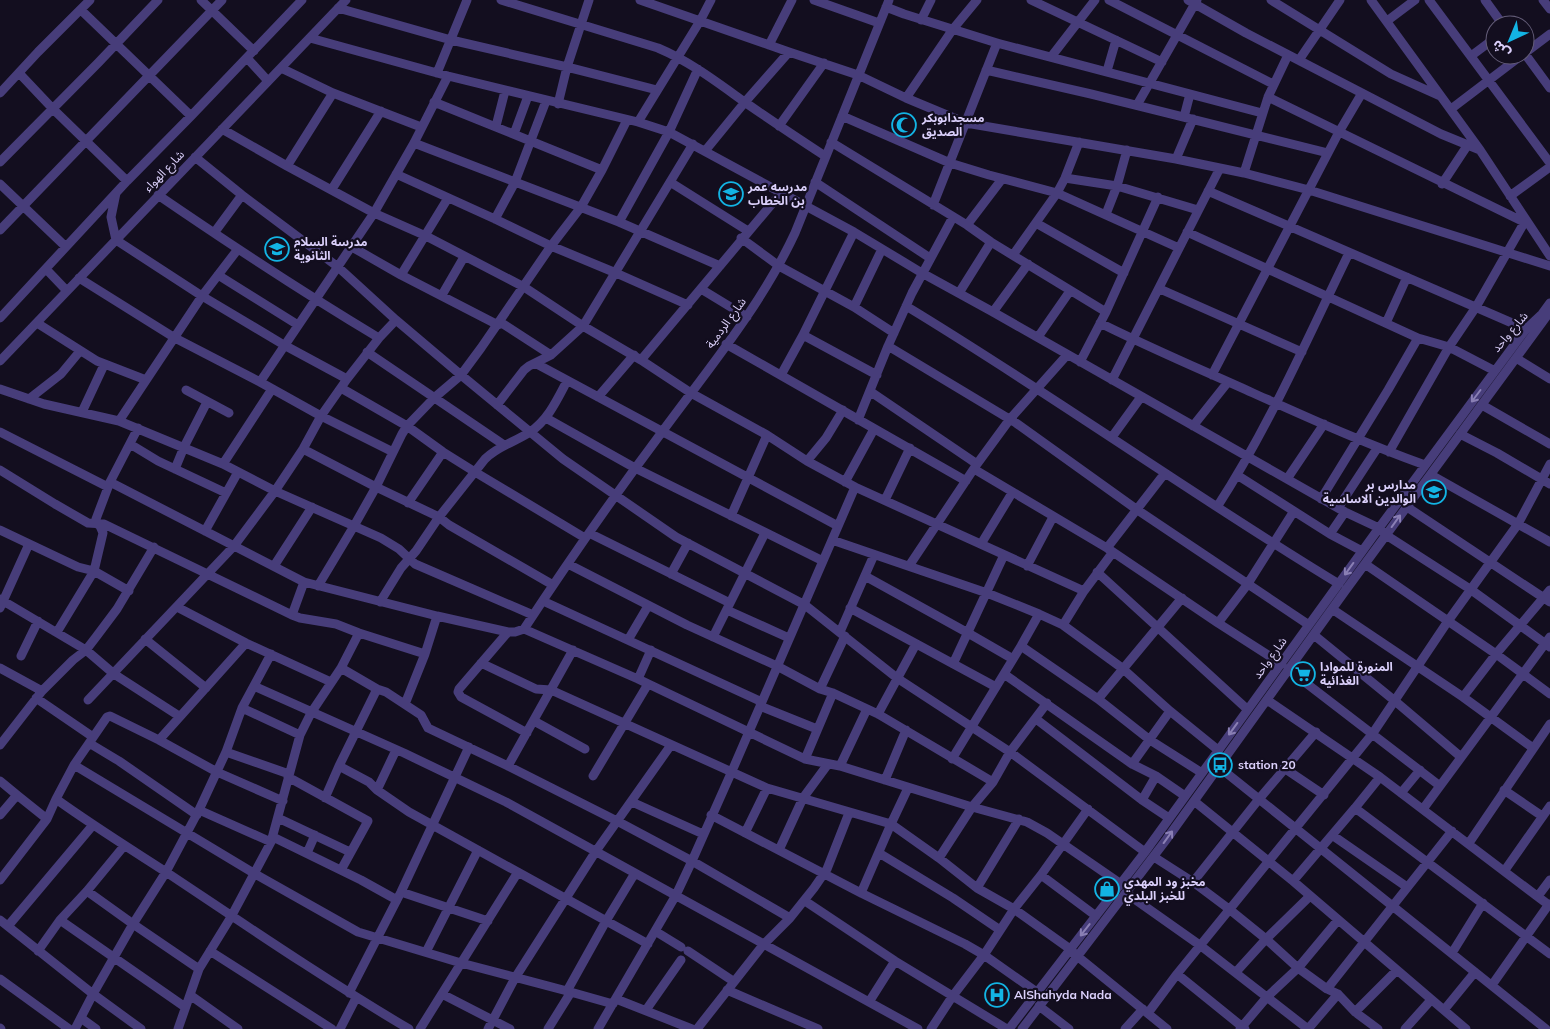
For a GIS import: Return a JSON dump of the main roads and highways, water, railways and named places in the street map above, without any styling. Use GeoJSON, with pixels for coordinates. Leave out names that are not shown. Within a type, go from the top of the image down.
{"type":"FeatureCollection","features":[{"type":"Feature","properties":{"kind":"place","name":"مسجدابوبكر الصديق"},"geometry":{"type":"Point","coordinates":[904,125]}},
{"type":"Feature","properties":{"kind":"place","name":"مدرسه عمر بن الخطاب"},"geometry":{"type":"Point","coordinates":[731,194]}},
{"type":"Feature","properties":{"kind":"place","name":"مدرسة السلام الثانوية"},"geometry":{"type":"Point","coordinates":[277,249]}},
{"type":"Feature","properties":{"kind":"place","name":"مدارس بر الوالدين الاساسية"},"geometry":{"type":"Point","coordinates":[1434,492]}},
{"type":"Feature","properties":{"kind":"place","name":"المنورة للموادا الغذائية"},"geometry":{"type":"Point","coordinates":[1303,674]}},
{"type":"Feature","properties":{"kind":"place","name":"station 20"},"geometry":{"type":"Point","coordinates":[1220,765]}},
{"type":"Feature","properties":{"kind":"place","name":"مخبز ود المهدي للخبز البلدي"},"geometry":{"type":"Point","coordinates":[1107,889]}},
{"type":"Feature","properties":{"kind":"place","name":"AlShahyda Nada"},"geometry":{"type":"Point","coordinates":[997,995]}}]}
